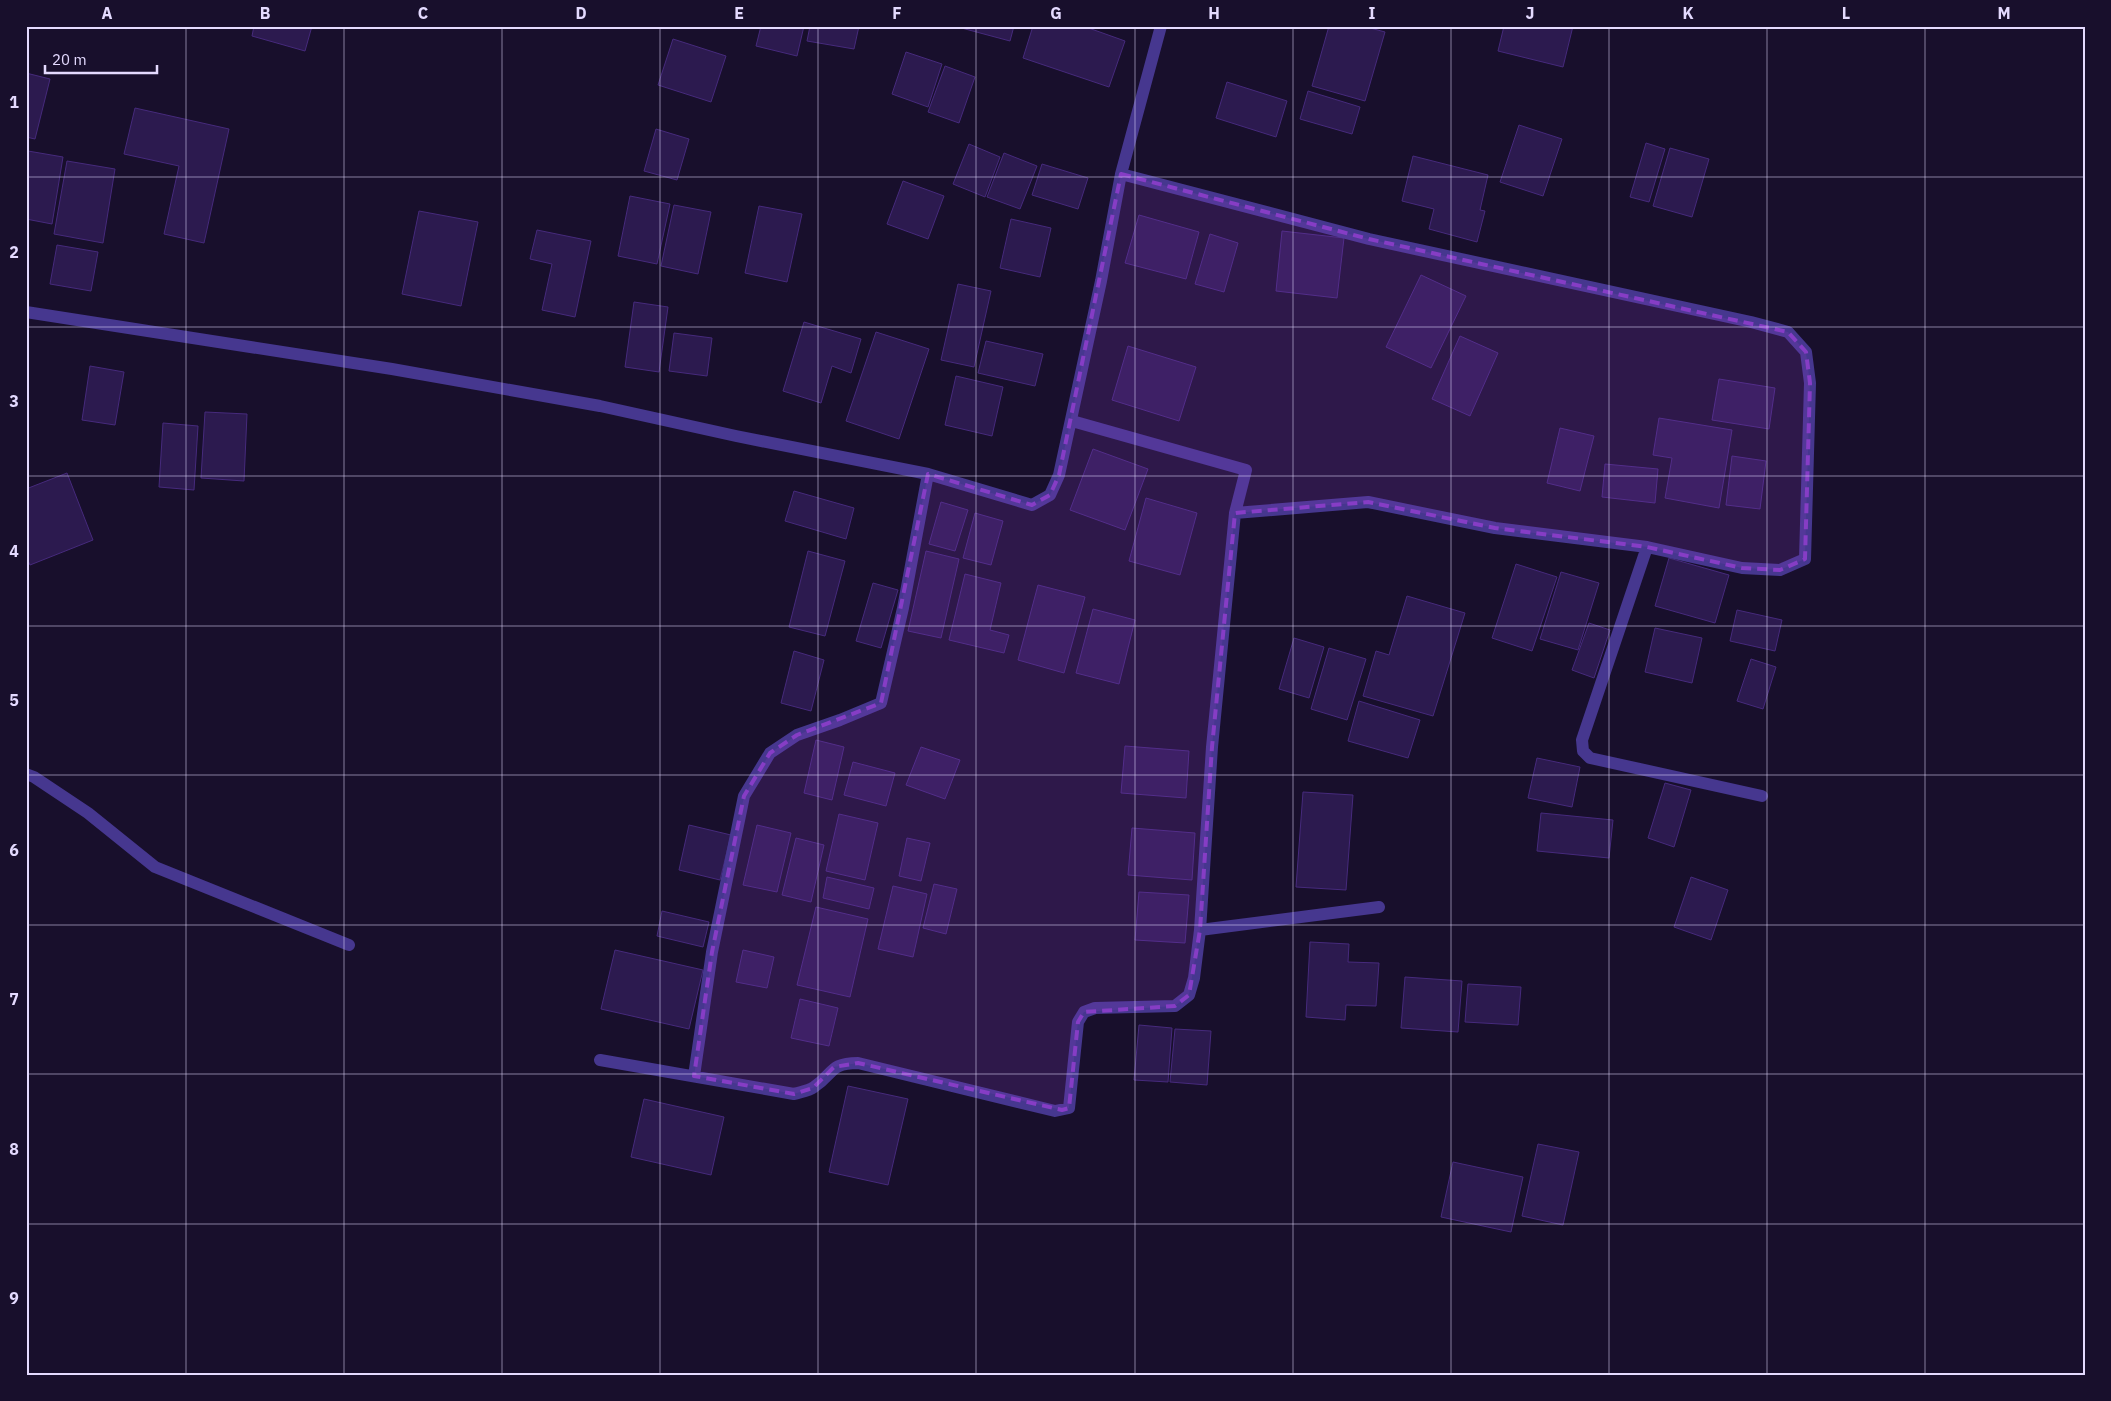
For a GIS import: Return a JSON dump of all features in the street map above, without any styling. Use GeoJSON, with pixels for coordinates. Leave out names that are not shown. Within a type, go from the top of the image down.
{"type":"FeatureCollection","features":[{"type":"Feature","properties":{"kind":"street"},"geometry":{"type":"LineString","coordinates":[[26,312],[392,369],[591,404],[736,436],[928,474],[1032,505],[1050,494],[1059,475],[1072,421],[1121,174],[1161,26]]}},
{"type":"Feature","properties":{"kind":"street"},"geometry":{"type":"LineString","coordinates":[[1121,174],[1370,239],[1751,322],[1788,332],[1806,352],[1810,383],[1805,559],[1780,570],[1742,568],[1647,547],[1495,528],[1368,502],[1235,513]]}},
{"type":"Feature","properties":{"kind":"street"},"geometry":{"type":"LineString","coordinates":[[600,1060],[794,1094],[813,1088],[834,1067],[846,1063],[858,1063],[1055,1111],[1069,1108],[1078,1022],[1084,1012],[1095,1008],[1175,1006],[1189,995],[1194,978],[1200,930],[1212,747],[1235,513],[1246,470],[1072,421]]}},
{"type":"Feature","properties":{"kind":"street"},"geometry":{"type":"LineString","coordinates":[[694,1076],[712,952],[744,796],[770,753],[777,748],[797,735],[881,703],[903,608],[928,474]]}},
{"type":"Feature","properties":{"kind":"street"},"geometry":{"type":"LineString","coordinates":[[1647,547],[1582,740],[1583,751],[1590,758],[1762,796]]}},
{"type":"Feature","properties":{"kind":"street"},"geometry":{"type":"LineString","coordinates":[[26,774],[34,777],[88,813],[155,867],[349,945]]}},
{"type":"Feature","properties":{"kind":"street"},"geometry":{"type":"LineString","coordinates":[[1200,930],[1380,907]]}},
{"type":"Feature","properties":{"kind":"highlighted area"},"geometry":{"type":"Polygon","coordinates":[[[1121,174],[1369,239],[1788,332],[1806,352],[1810,383],[1805,559],[1780,570],[1742,568],[1647,547],[1495,528],[1368,502],[1235,513],[1212,747],[1200,930],[1189,995],[1175,1006],[1084,1012],[1078,1022],[1069,1108],[1062,1110],[858,1063],[834,1067],[813,1088],[794,1094],[694,1076],[712,952],[744,796],[770,753],[797,735],[881,703],[928,474],[1032,505],[1050,495],[1059,475],[1121,174]]]}},
{"type":"Feature","properties":{"kind":"building"},"geometry":{"type":"Polygon","coordinates":[[[254,26],[312,26],[305,51],[252,36],[254,26]]]}},
{"type":"Feature","properties":{"kind":"building"},"geometry":{"type":"Polygon","coordinates":[[[761,26],[804,26],[797,56],[756,46],[761,26]]]}},
{"type":"Feature","properties":{"kind":"building"},"geometry":{"type":"Polygon","coordinates":[[[810,26],[859,26],[854,49],[807,41],[810,26]]]}},
{"type":"Feature","properties":{"kind":"building"},"geometry":{"type":"Polygon","coordinates":[[[954,26],[1014,26],[1010,41],[954,26]]]}},
{"type":"Feature","properties":{"kind":"building"},"geometry":{"type":"Polygon","coordinates":[[[1033,26],[1083,26],[1125,41],[1109,87],[1023,58],[1033,26]]]}},
{"type":"Feature","properties":{"kind":"building"},"geometry":{"type":"Polygon","coordinates":[[[1329,26],[1363,26],[1385,32],[1365,101],[1312,86],[1329,26]]]}},
{"type":"Feature","properties":{"kind":"building"},"geometry":{"type":"Polygon","coordinates":[[[1504,26],[1573,26],[1563,67],[1498,51],[1504,26]]]}},
{"type":"Feature","properties":{"kind":"building"},"geometry":{"type":"Polygon","coordinates":[[[673,39],[726,56],[711,102],[658,85],[673,39]]]}},
{"type":"Feature","properties":{"kind":"building"},"geometry":{"type":"Polygon","coordinates":[[[906,52],[942,64],[928,107],[892,94],[906,52]]]}},
{"type":"Feature","properties":{"kind":"building"},"geometry":{"type":"Polygon","coordinates":[[[945,66],[975,77],[959,123],[928,112],[945,66]]]}},
{"type":"Feature","properties":{"kind":"building"},"geometry":{"type":"Polygon","coordinates":[[[26,73],[50,79],[35,139],[26,137],[26,73]]]}},
{"type":"Feature","properties":{"kind":"building"},"geometry":{"type":"Polygon","coordinates":[[[1227,82],[1287,101],[1276,137],[1216,118],[1227,82]]]}},
{"type":"Feature","properties":{"kind":"building"},"geometry":{"type":"Polygon","coordinates":[[[1308,91],[1360,107],[1352,134],[1300,119],[1308,91]]]}},
{"type":"Feature","properties":{"kind":"building"},"geometry":{"type":"Polygon","coordinates":[[[135,108],[229,129],[204,243],[164,234],[179,166],[124,154],[135,108]]]}},
{"type":"Feature","properties":{"kind":"building"},"geometry":{"type":"Polygon","coordinates":[[[1519,125],[1562,139],[1543,196],[1500,182],[1519,125]]]}},
{"type":"Feature","properties":{"kind":"building"},"geometry":{"type":"Polygon","coordinates":[[[656,129],[689,139],[677,180],[644,171],[656,129]]]}},
{"type":"Feature","properties":{"kind":"building"},"geometry":{"type":"Polygon","coordinates":[[[1646,143],[1665,149],[1649,202],[1630,197],[1646,143]]]}},
{"type":"Feature","properties":{"kind":"building"},"geometry":{"type":"Polygon","coordinates":[[[969,144],[1000,157],[985,197],[953,184],[969,144]]]}},
{"type":"Feature","properties":{"kind":"building"},"geometry":{"type":"Polygon","coordinates":[[[1670,148],[1709,159],[1692,217],[1653,206],[1670,148]]]}},
{"type":"Feature","properties":{"kind":"building"},"geometry":{"type":"Polygon","coordinates":[[[28,151],[63,157],[52,224],[26,219],[28,151]]]}},
{"type":"Feature","properties":{"kind":"building"},"geometry":{"type":"Polygon","coordinates":[[[1004,153],[1037,166],[1020,209],[987,197],[1004,153]]]}},
{"type":"Feature","properties":{"kind":"building"},"geometry":{"type":"Polygon","coordinates":[[[1413,156],[1488,175],[1480,210],[1485,211],[1477,242],[1429,229],[1434,209],[1402,201],[1413,156]]]}},
{"type":"Feature","properties":{"kind":"building"},"geometry":{"type":"Polygon","coordinates":[[[67,161],[115,169],[103,243],[54,234],[67,161]]]}},
{"type":"Feature","properties":{"kind":"building"},"geometry":{"type":"Polygon","coordinates":[[[1042,164],[1088,178],[1078,209],[1032,195],[1042,164]]]}},
{"type":"Feature","properties":{"kind":"building"},"geometry":{"type":"Polygon","coordinates":[[[903,181],[944,196],[928,239],[887,224],[903,181]]]}},
{"type":"Feature","properties":{"kind":"building"},"geometry":{"type":"Polygon","coordinates":[[[630,196],[670,204],[657,264],[618,256],[630,196]]]}},
{"type":"Feature","properties":{"kind":"building"},"geometry":{"type":"Polygon","coordinates":[[[674,205],[711,212],[698,274],[661,266],[674,205]]]}},
{"type":"Feature","properties":{"kind":"building"},"geometry":{"type":"Polygon","coordinates":[[[759,206],[802,214],[787,282],[745,273],[759,206]]]}},
{"type":"Feature","properties":{"kind":"building"},"geometry":{"type":"Polygon","coordinates":[[[419,211],[478,222],[461,306],[402,294],[419,211]]]}},
{"type":"Feature","properties":{"kind":"building"},"geometry":{"type":"Polygon","coordinates":[[[1139,215],[1199,232],[1186,279],[1125,263],[1139,215]]]}},
{"type":"Feature","properties":{"kind":"building"},"geometry":{"type":"Polygon","coordinates":[[[1011,219],[1051,228],[1040,277],[1000,268],[1011,219]]]}},
{"type":"Feature","properties":{"kind":"building"},"geometry":{"type":"Polygon","coordinates":[[[537,230],[591,241],[575,317],[542,310],[552,264],[530,259],[537,230]]]}},
{"type":"Feature","properties":{"kind":"building"},"geometry":{"type":"Polygon","coordinates":[[[1282,231],[1344,238],[1337,298],[1276,291],[1282,231]]]}},
{"type":"Feature","properties":{"kind":"building"},"geometry":{"type":"Polygon","coordinates":[[[1210,234],[1238,243],[1224,292],[1195,284],[1210,234]]]}},
{"type":"Feature","properties":{"kind":"building"},"geometry":{"type":"Polygon","coordinates":[[[57,245],[98,252],[91,291],[50,284],[57,245]]]}},
{"type":"Feature","properties":{"kind":"building"},"geometry":{"type":"Polygon","coordinates":[[[1421,275],[1466,296],[1431,368],[1386,347],[1421,275]]]}},
{"type":"Feature","properties":{"kind":"building"},"geometry":{"type":"Polygon","coordinates":[[[958,284],[991,291],[974,367],[941,360],[958,284]]]}},
{"type":"Feature","properties":{"kind":"building"},"geometry":{"type":"Polygon","coordinates":[[[634,302],[668,307],[659,372],[625,367],[634,302]]]}},
{"type":"Feature","properties":{"kind":"building"},"geometry":{"type":"Polygon","coordinates":[[[804,322],[861,339],[851,373],[832,366],[821,403],[783,391],[804,322]]]}},
{"type":"Feature","properties":{"kind":"building"},"geometry":{"type":"Polygon","coordinates":[[[876,332],[929,349],[899,439],[846,421],[876,332]]]}},
{"type":"Feature","properties":{"kind":"building"},"geometry":{"type":"Polygon","coordinates":[[[674,333],[712,338],[707,376],[669,371],[674,333]]]}},
{"type":"Feature","properties":{"kind":"building"},"geometry":{"type":"Polygon","coordinates":[[[1460,336],[1498,353],[1470,416],[1432,399],[1460,336]]]}},
{"type":"Feature","properties":{"kind":"building"},"geometry":{"type":"Polygon","coordinates":[[[986,341],[1043,354],[1035,386],[978,373],[986,341]]]}},
{"type":"Feature","properties":{"kind":"building"},"geometry":{"type":"Polygon","coordinates":[[[1128,346],[1196,367],[1179,421],[1112,400],[1128,346]]]}},
{"type":"Feature","properties":{"kind":"building"},"geometry":{"type":"Polygon","coordinates":[[[90,366],[124,372],[115,425],[82,420],[90,366]]]}},
{"type":"Feature","properties":{"kind":"building"},"geometry":{"type":"Polygon","coordinates":[[[956,376],[1003,387],[992,436],[945,425],[956,376]]]}},
{"type":"Feature","properties":{"kind":"building"},"geometry":{"type":"Polygon","coordinates":[[[1719,379],[1775,388],[1769,429],[1712,420],[1719,379]]]}},
{"type":"Feature","properties":{"kind":"building"},"geometry":{"type":"Polygon","coordinates":[[[205,412],[247,414],[244,481],[201,478],[205,412]]]}},
{"type":"Feature","properties":{"kind":"building"},"geometry":{"type":"Polygon","coordinates":[[[1659,418],[1732,430],[1719,508],[1665,498],[1672,458],[1653,455],[1659,418]]]}},
{"type":"Feature","properties":{"kind":"building"},"geometry":{"type":"Polygon","coordinates":[[[163,423],[198,426],[194,490],[159,487],[163,423]]]}},
{"type":"Feature","properties":{"kind":"building"},"geometry":{"type":"Polygon","coordinates":[[[1560,428],[1594,436],[1580,491],[1547,483],[1560,428]]]}},
{"type":"Feature","properties":{"kind":"building"},"geometry":{"type":"Polygon","coordinates":[[[1093,449],[1148,469],[1125,530],[1070,510],[1093,449]]]}},
{"type":"Feature","properties":{"kind":"building"},"geometry":{"type":"Polygon","coordinates":[[[1732,456],[1766,461],[1760,509],[1726,505],[1732,456]]]}},
{"type":"Feature","properties":{"kind":"building"},"geometry":{"type":"Polygon","coordinates":[[[1605,464],[1658,469],[1655,503],[1602,497],[1605,464]]]}},
{"type":"Feature","properties":{"kind":"building"},"geometry":{"type":"Polygon","coordinates":[[[67,473],[93,540],[30,565],[26,556],[26,489],[67,473]]]}},
{"type":"Feature","properties":{"kind":"building"},"geometry":{"type":"Polygon","coordinates":[[[794,491],[854,508],[846,539],[785,521],[794,491]]]}},
{"type":"Feature","properties":{"kind":"building"},"geometry":{"type":"Polygon","coordinates":[[[1146,498],[1197,513],[1180,575],[1129,561],[1146,498]]]}},
{"type":"Feature","properties":{"kind":"building"},"geometry":{"type":"Polygon","coordinates":[[[941,502],[968,510],[955,551],[929,544],[941,502]]]}},
{"type":"Feature","properties":{"kind":"building"},"geometry":{"type":"Polygon","coordinates":[[[975,513],[1003,521],[991,565],[963,558],[975,513]]]}},
{"type":"Feature","properties":{"kind":"building"},"geometry":{"type":"Polygon","coordinates":[[[808,551],[845,561],[825,636],[789,627],[808,551]]]}},
{"type":"Feature","properties":{"kind":"building"},"geometry":{"type":"Polygon","coordinates":[[[926,551],[959,559],[941,638],[908,631],[926,551]]]}},
{"type":"Feature","properties":{"kind":"building"},"geometry":{"type":"Polygon","coordinates":[[[1669,558],[1729,575],[1715,623],[1655,606],[1669,558]]]}},
{"type":"Feature","properties":{"kind":"building"},"geometry":{"type":"Polygon","coordinates":[[[1516,564],[1557,577],[1532,651],[1492,638],[1516,564]]]}},
{"type":"Feature","properties":{"kind":"building"},"geometry":{"type":"Polygon","coordinates":[[[1561,572],[1599,583],[1578,650],[1540,639],[1561,572]]]}},
{"type":"Feature","properties":{"kind":"building"},"geometry":{"type":"Polygon","coordinates":[[[965,574],[1001,583],[990,630],[1009,635],[1004,653],[949,640],[965,574]]]}},
{"type":"Feature","properties":{"kind":"building"},"geometry":{"type":"Polygon","coordinates":[[[873,583],[898,590],[881,648],[856,641],[873,583]]]}},
{"type":"Feature","properties":{"kind":"building"},"geometry":{"type":"Polygon","coordinates":[[[1038,585],[1085,597],[1064,673],[1018,660],[1038,585]]]}},
{"type":"Feature","properties":{"kind":"building"},"geometry":{"type":"Polygon","coordinates":[[[1407,596],[1465,613],[1433,716],[1363,696],[1376,651],[1389,655],[1407,596]]]}},
{"type":"Feature","properties":{"kind":"building"},"geometry":{"type":"Polygon","coordinates":[[[1093,609],[1135,620],[1119,684],[1076,673],[1093,609]]]}},
{"type":"Feature","properties":{"kind":"building"},"geometry":{"type":"Polygon","coordinates":[[[1737,610],[1782,620],[1775,651],[1730,641],[1737,610]]]}},
{"type":"Feature","properties":{"kind":"building"},"geometry":{"type":"Polygon","coordinates":[[[1589,623],[1610,630],[1594,678],[1572,670],[1589,623]]]}},
{"type":"Feature","properties":{"kind":"building"},"geometry":{"type":"Polygon","coordinates":[[[1655,628],[1702,638],[1692,683],[1645,672],[1655,628]]]}},
{"type":"Feature","properties":{"kind":"building"},"geometry":{"type":"Polygon","coordinates":[[[1294,638],[1324,647],[1309,698],[1279,689],[1294,638]]]}},
{"type":"Feature","properties":{"kind":"building"},"geometry":{"type":"Polygon","coordinates":[[[1329,648],[1366,659],[1347,720],[1311,709],[1329,648]]]}},
{"type":"Feature","properties":{"kind":"building"},"geometry":{"type":"Polygon","coordinates":[[[794,651],[824,660],[811,711],[781,703],[794,651]]]}},
{"type":"Feature","properties":{"kind":"building"},"geometry":{"type":"Polygon","coordinates":[[[1751,659],[1776,667],[1763,709],[1737,701],[1751,659]]]}},
{"type":"Feature","properties":{"kind":"building"},"geometry":{"type":"Polygon","coordinates":[[[1359,701],[1420,720],[1408,758],[1348,741],[1359,701]]]}},
{"type":"Feature","properties":{"kind":"building"},"geometry":{"type":"Polygon","coordinates":[[[816,740],[844,747],[832,800],[804,793],[816,740]]]}},
{"type":"Feature","properties":{"kind":"building"},"geometry":{"type":"Polygon","coordinates":[[[1125,746],[1189,751],[1186,798],[1121,793],[1125,746]]]}},
{"type":"Feature","properties":{"kind":"building"},"geometry":{"type":"Polygon","coordinates":[[[921,747],[960,760],[945,799],[906,785],[921,747]]]}},
{"type":"Feature","properties":{"kind":"building"},"geometry":{"type":"Polygon","coordinates":[[[1537,758],[1580,767],[1572,807],[1528,798],[1537,758]]]}},
{"type":"Feature","properties":{"kind":"building"},"geometry":{"type":"Polygon","coordinates":[[[853,762],[895,773],[886,806],[844,795],[853,762]]]}},
{"type":"Feature","properties":{"kind":"building"},"geometry":{"type":"Polygon","coordinates":[[[1665,783],[1691,790],[1674,847],[1648,838],[1665,783]]]}},
{"type":"Feature","properties":{"kind":"building"},"geometry":{"type":"Polygon","coordinates":[[[1303,792],[1353,795],[1346,890],[1296,887],[1303,792]]]}},
{"type":"Feature","properties":{"kind":"building"},"geometry":{"type":"Polygon","coordinates":[[[1541,813],[1613,820],[1609,858],[1537,851],[1541,813]]]}},
{"type":"Feature","properties":{"kind":"building"},"geometry":{"type":"Polygon","coordinates":[[[839,814],[878,823],[865,880],[826,871],[839,814]]]}},
{"type":"Feature","properties":{"kind":"building"},"geometry":{"type":"Polygon","coordinates":[[[689,825],[731,835],[720,880],[679,870],[689,825]]]}},
{"type":"Feature","properties":{"kind":"building"},"geometry":{"type":"Polygon","coordinates":[[[757,825],[791,833],[777,892],[743,885],[757,825]]]}},
{"type":"Feature","properties":{"kind":"building"},"geometry":{"type":"Polygon","coordinates":[[[1132,828],[1195,833],[1192,880],[1128,875],[1132,828]]]}},
{"type":"Feature","properties":{"kind":"building"},"geometry":{"type":"Polygon","coordinates":[[[796,838],[824,845],[811,902],[782,895],[796,838]]]}},
{"type":"Feature","properties":{"kind":"building"},"geometry":{"type":"Polygon","coordinates":[[[907,838],[930,843],[921,881],[899,876],[907,838]]]}},
{"type":"Feature","properties":{"kind":"building"},"geometry":{"type":"Polygon","coordinates":[[[827,877],[874,888],[869,909],[823,898],[827,877]]]}},
{"type":"Feature","properties":{"kind":"building"},"geometry":{"type":"Polygon","coordinates":[[[1691,877],[1728,890],[1711,940],[1674,927],[1691,877]]]}},
{"type":"Feature","properties":{"kind":"building"},"geometry":{"type":"Polygon","coordinates":[[[934,884],[957,889],[946,934],[923,928],[934,884]]]}},
{"type":"Feature","properties":{"kind":"building"},"geometry":{"type":"Polygon","coordinates":[[[893,886],[927,894],[913,957],[878,949],[893,886]]]}},
{"type":"Feature","properties":{"kind":"building"},"geometry":{"type":"Polygon","coordinates":[[[1139,892],[1189,895],[1185,943],[1135,940],[1139,892]]]}},
{"type":"Feature","properties":{"kind":"building"},"geometry":{"type":"Polygon","coordinates":[[[816,907],[868,919],[850,997],[797,985],[816,907]]]}},
{"type":"Feature","properties":{"kind":"building"},"geometry":{"type":"Polygon","coordinates":[[[662,911],[709,922],[703,947],[657,936],[662,911]]]}},
{"type":"Feature","properties":{"kind":"building"},"geometry":{"type":"Polygon","coordinates":[[[1310,942],[1349,944],[1348,962],[1379,963],[1376,1006],[1346,1005],[1345,1020],[1306,1017],[1310,942]]]}},
{"type":"Feature","properties":{"kind":"building"},"geometry":{"type":"Polygon","coordinates":[[[615,950],[703,970],[689,1029],[601,1009],[615,950]]]}},
{"type":"Feature","properties":{"kind":"building"},"geometry":{"type":"Polygon","coordinates":[[[743,950],[774,957],[767,988],[736,982],[743,950]]]}},
{"type":"Feature","properties":{"kind":"building"},"geometry":{"type":"Polygon","coordinates":[[[1405,977],[1462,981],[1458,1032],[1401,1028],[1405,977]]]}},
{"type":"Feature","properties":{"kind":"building"},"geometry":{"type":"Polygon","coordinates":[[[1468,984],[1521,987],[1518,1025],[1465,1022],[1468,984]]]}},
{"type":"Feature","properties":{"kind":"building"},"geometry":{"type":"Polygon","coordinates":[[[800,999],[838,1008],[829,1046],[791,1038],[800,999]]]}},
{"type":"Feature","properties":{"kind":"building"},"geometry":{"type":"Polygon","coordinates":[[[1139,1025],[1172,1028],[1168,1082],[1134,1080],[1139,1025]]]}},
{"type":"Feature","properties":{"kind":"building"},"geometry":{"type":"Polygon","coordinates":[[[1175,1029],[1211,1031],[1207,1085],[1170,1082],[1175,1029]]]}},
{"type":"Feature","properties":{"kind":"building"},"geometry":{"type":"Polygon","coordinates":[[[848,1086],[908,1099],[888,1185],[829,1172],[848,1086]]]}},
{"type":"Feature","properties":{"kind":"building"},"geometry":{"type":"Polygon","coordinates":[[[644,1099],[724,1117],[711,1175],[631,1157],[644,1099]]]}},
{"type":"Feature","properties":{"kind":"building"},"geometry":{"type":"Polygon","coordinates":[[[1538,1144],[1579,1152],[1563,1225],[1522,1216],[1538,1144]]]}},
{"type":"Feature","properties":{"kind":"building"},"geometry":{"type":"Polygon","coordinates":[[[1453,1162],[1523,1177],[1511,1232],[1441,1217],[1453,1162]]]}}]}
